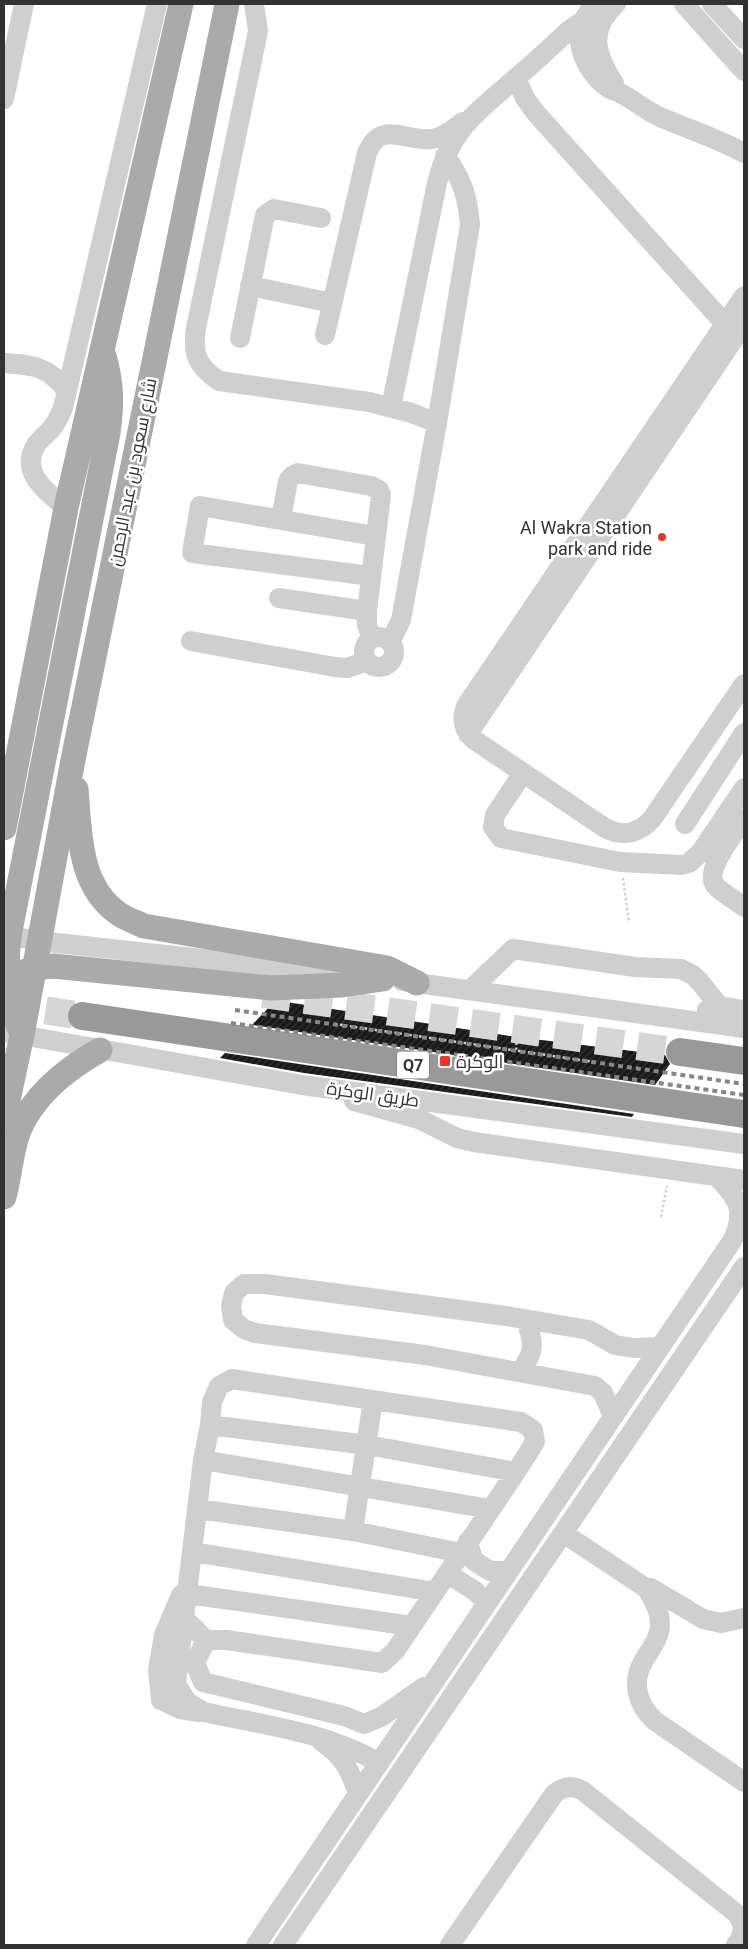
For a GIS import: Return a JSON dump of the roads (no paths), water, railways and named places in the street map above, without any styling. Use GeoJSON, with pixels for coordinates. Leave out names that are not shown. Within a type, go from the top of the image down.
{"type":"FeatureCollection","features":[{"type":"Feature","properties":{"kind":"highway","name":"طريق الوكرة"},"geometry":{"type":"LineString","coordinates":[[82,1016],[744,1114]]}},
{"type":"Feature","properties":{"kind":"highway"},"geometry":{"type":"LineString","coordinates":[[680,1052],[744,1061]]}},
{"type":"Feature","properties":{"kind":"main road"},"geometry":{"type":"LineString","coordinates":[[4,828],[66,508],[181,4]]}},
{"type":"Feature","properties":{"kind":"main road","name":"شارع سعود بن عبد الرحمن"},"geometry":{"type":"LineString","coordinates":[[4,1119],[13,1033],[34,968],[73,760],[228,4]]}},
{"type":"Feature","properties":{"kind":"main road"},"geometry":{"type":"LineString","coordinates":[[13,1033],[13,1009],[5,975],[6,935],[108,433],[112,404],[111,385],[102,348]]}},
{"type":"Feature","properties":{"kind":"main road"},"geometry":{"type":"LineString","coordinates":[[4,788],[23,735]]}},
{"type":"Feature","properties":{"kind":"main road"},"geometry":{"type":"LineString","coordinates":[[73,760],[81,843],[86,870],[99,894],[119,914],[144,926],[387,968],[417,983]]}},
{"type":"Feature","properties":{"kind":"main road"},"geometry":{"type":"LineString","coordinates":[[5,975],[39,941]]}},
{"type":"Feature","properties":{"kind":"main road"},"geometry":{"type":"LineString","coordinates":[[5,975],[34,968],[53,966],[271,988],[342,985],[383,979]]}},
{"type":"Feature","properties":{"kind":"main road"},"geometry":{"type":"LineString","coordinates":[[4,1197],[16,1141],[25,1119],[39,1099],[58,1080],[84,1059],[100,1050]]}},
{"type":"Feature","properties":{"kind":"street"},"geometry":{"type":"LineString","coordinates":[[4,100],[24,4]]}},
{"type":"Feature","properties":{"kind":"street"},"geometry":{"type":"LineString","coordinates":[[66,508],[44,490],[36,480],[31,469],[32,456],[36,445],[52,428],[63,408],[156,4]]}},
{"type":"Feature","properties":{"kind":"street"},"geometry":{"type":"LineString","coordinates":[[254,4],[258,31],[193,344],[197,359],[206,372],[219,381],[391,407],[437,423]]}},
{"type":"Feature","properties":{"kind":"street"},"geometry":{"type":"LineString","coordinates":[[616,4],[600,26],[597,50],[618,91]]}},
{"type":"Feature","properties":{"kind":"street"},"geometry":{"type":"LineString","coordinates":[[684,4],[744,71]]}},
{"type":"Feature","properties":{"kind":"street"},"geometry":{"type":"LineString","coordinates":[[712,4],[744,39]]}},
{"type":"Feature","properties":{"kind":"street"},"geometry":{"type":"LineString","coordinates":[[590,12],[580,36],[586,61],[597,78],[612,90],[618,91],[649,112],[726,143],[744,153]]}},
{"type":"Feature","properties":{"kind":"street"},"geometry":{"type":"LineString","coordinates":[[325,335],[367,153],[371,144],[377,137],[386,133],[432,138],[446,134],[471,117],[590,12]]}},
{"type":"Feature","properties":{"kind":"street"},"geometry":{"type":"LineString","coordinates":[[516,78],[526,98],[536,112],[735,324]]}},
{"type":"Feature","properties":{"kind":"street"},"geometry":{"type":"LineString","coordinates":[[391,407],[437,183],[445,156],[456,136],[471,117]]}},
{"type":"Feature","properties":{"kind":"street"},"geometry":{"type":"LineString","coordinates":[[191,641],[347,668],[367,661],[365,646],[381,640],[401,620],[437,423],[470,225],[469,206],[464,188],[456,171],[445,156]]}},
{"type":"Feature","properties":{"kind":"street"},"geometry":{"type":"LineString","coordinates":[[240,338],[263,221],[268,211],[274,209],[321,218]]}},
{"type":"Feature","properties":{"kind":"street"},"geometry":{"type":"LineString","coordinates":[[250,286],[332,303]]}},
{"type":"Feature","properties":{"kind":"street"},"geometry":{"type":"LineString","coordinates":[[744,296],[735,324],[466,706],[464,724],[468,734],[523,773],[605,828],[621,834],[638,830],[652,819],[744,684]]}},
{"type":"Feature","properties":{"kind":"street"},"geometry":{"type":"LineString","coordinates":[[32,365],[49,361],[77,346]]}},
{"type":"Feature","properties":{"kind":"street"},"geometry":{"type":"LineString","coordinates":[[4,363],[32,365],[46,370],[58,379],[67,391]]}},
{"type":"Feature","properties":{"kind":"street"},"geometry":{"type":"LineString","coordinates":[[281,519],[288,481],[298,473],[371,486],[379,490],[381,495],[366,610],[367,625],[381,640]]}},
{"type":"Feature","properties":{"kind":"street"},"geometry":{"type":"LineString","coordinates":[[371,576],[192,554],[200,506],[375,536]]}},
{"type":"Feature","properties":{"kind":"street"},"geometry":{"type":"LineString","coordinates":[[279,598],[366,610]]}},
{"type":"Feature","properties":{"kind":"street"},"geometry":{"type":"LineString","coordinates":[[685,824],[734,764],[744,733]]}},
{"type":"Feature","properties":{"kind":"street"},"geometry":{"type":"LineString","coordinates":[[523,773],[495,815],[494,827],[501,838],[620,862],[682,865],[689,863],[700,854],[744,788]]}},
{"type":"Feature","properties":{"kind":"street"},"geometry":{"type":"LineString","coordinates":[[744,819],[717,860],[712,874],[715,886],[744,907]]}},
{"type":"Feature","properties":{"kind":"street"},"geometry":{"type":"LineString","coordinates":[[6,935],[39,941],[417,983],[744,1028]]}},
{"type":"Feature","properties":{"kind":"street"},"geometry":{"type":"LineString","coordinates":[[470,990],[513,949],[635,968],[682,969],[693,975],[719,1006]]}},
{"type":"Feature","properties":{"kind":"street"},"geometry":{"type":"LineString","coordinates":[[681,1019],[719,1006],[744,1010]]}},
{"type":"Feature","properties":{"kind":"street","name":"طريق الوكرة"},"geometry":{"type":"LineString","coordinates":[[13,1033],[302,1085],[744,1144]]}},
{"type":"Feature","properties":{"kind":"street"},"geometry":{"type":"LineString","coordinates":[[302,1085],[373,1108],[419,1119],[456,1138],[474,1142],[744,1180]]}},
{"type":"Feature","properties":{"kind":"street"},"geometry":{"type":"LineString","coordinates":[[256,1945],[737,1230],[740,1219],[738,1203],[732,1193],[716,1176]]}},
{"type":"Feature","properties":{"kind":"street"},"geometry":{"type":"LineString","coordinates":[[283,1945],[744,1268]]}},
{"type":"Feature","properties":{"kind":"street"},"geometry":{"type":"LineString","coordinates":[[613,1416],[603,1393],[594,1386],[425,1355],[255,1333],[244,1329],[233,1320],[231,1306],[234,1292],[244,1284],[265,1284],[525,1319],[589,1330],[615,1345],[633,1348],[660,1347]]}},
{"type":"Feature","properties":{"kind":"street"},"geometry":{"type":"LineString","coordinates":[[520,1371],[528,1362],[533,1347],[532,1337],[525,1319]]}},
{"type":"Feature","properties":{"kind":"street"},"geometry":{"type":"LineString","coordinates":[[185,1619],[206,1640],[227,1640],[382,1664],[395,1652],[516,1472],[535,1442],[532,1430],[521,1422],[232,1379],[219,1386],[212,1402],[210,1425],[203,1460],[176,1684],[187,1702],[204,1712]]}},
{"type":"Feature","properties":{"kind":"street"},"geometry":{"type":"LineString","coordinates":[[353,1531],[373,1400]]}},
{"type":"Feature","properties":{"kind":"street"},"geometry":{"type":"LineString","coordinates":[[210,1425],[367,1444],[516,1472]]}},
{"type":"Feature","properties":{"kind":"street"},"geometry":{"type":"LineString","coordinates":[[203,1460],[490,1509]]}},
{"type":"Feature","properties":{"kind":"street"},"geometry":{"type":"LineString","coordinates":[[198,1509],[465,1547]]}},
{"type":"Feature","properties":{"kind":"street"},"geometry":{"type":"LineString","coordinates":[[563,1533],[649,1590],[658,1609],[660,1624],[657,1638],[640,1667],[638,1676],[637,1692],[643,1708],[655,1721],[744,1782]]}},
{"type":"Feature","properties":{"kind":"street"},"geometry":{"type":"LineString","coordinates":[[465,1547],[473,1560],[490,1571],[509,1571]]}},
{"type":"Feature","properties":{"kind":"street"},"geometry":{"type":"LineString","coordinates":[[193,1552],[435,1592]]}},
{"type":"Feature","properties":{"kind":"street"},"geometry":{"type":"LineString","coordinates":[[190,1573],[164,1635],[158,1670],[161,1700],[180,1710],[204,1712],[338,1742],[359,1751],[392,1784]]}},
{"type":"Feature","properties":{"kind":"street"},"geometry":{"type":"LineString","coordinates":[[448,1574],[475,1591],[487,1603]]}},
{"type":"Feature","properties":{"kind":"street"},"geometry":{"type":"LineString","coordinates":[[649,1590],[651,1588],[655,1590],[703,1619],[721,1623],[744,1618]]}},
{"type":"Feature","properties":{"kind":"street"},"geometry":{"type":"LineString","coordinates":[[188,1594],[412,1626]]}},
{"type":"Feature","properties":{"kind":"street"},"geometry":{"type":"LineString","coordinates":[[206,1640],[196,1663],[203,1682],[344,1716],[364,1724],[392,1743]]}},
{"type":"Feature","properties":{"kind":"street"},"geometry":{"type":"LineString","coordinates":[[364,1724],[381,1717],[435,1679]]}},
{"type":"Feature","properties":{"kind":"street"},"geometry":{"type":"LineString","coordinates":[[315,1737],[335,1750],[350,1770],[358,1794]]}},
{"type":"Feature","properties":{"kind":"street"},"geometry":{"type":"LineString","coordinates":[[450,1945],[554,1794],[565,1787],[571,1787],[583,1791],[737,1914],[741,1919],[743,1931],[736,1945]]}},
{"type":"Feature","properties":{"kind":"tunnel"},"geometry":{"type":"LineString","coordinates":[[263,994],[680,1052]]}},
{"type":"Feature","properties":{"kind":"tunnel"},"geometry":{"type":"LineString","coordinates":[[4,1004],[82,1016]]}},
{"type":"Feature","properties":{"kind":"railway"},"geometry":{"type":"LineString","coordinates":[[235,1010],[744,1084]]}},
{"type":"Feature","properties":{"kind":"railway"},"geometry":{"type":"LineString","coordinates":[[231,1023],[744,1095]]}},
{"type":"Feature","properties":{"kind":"place","name":"Al Wakra Station park and ride"},"geometry":{"type":"Point","coordinates":[662,537]}},
{"type":"Feature","properties":{"kind":"place","name":"الوكرة"},"geometry":{"type":"Point","coordinates":[445,1061]}}]}
